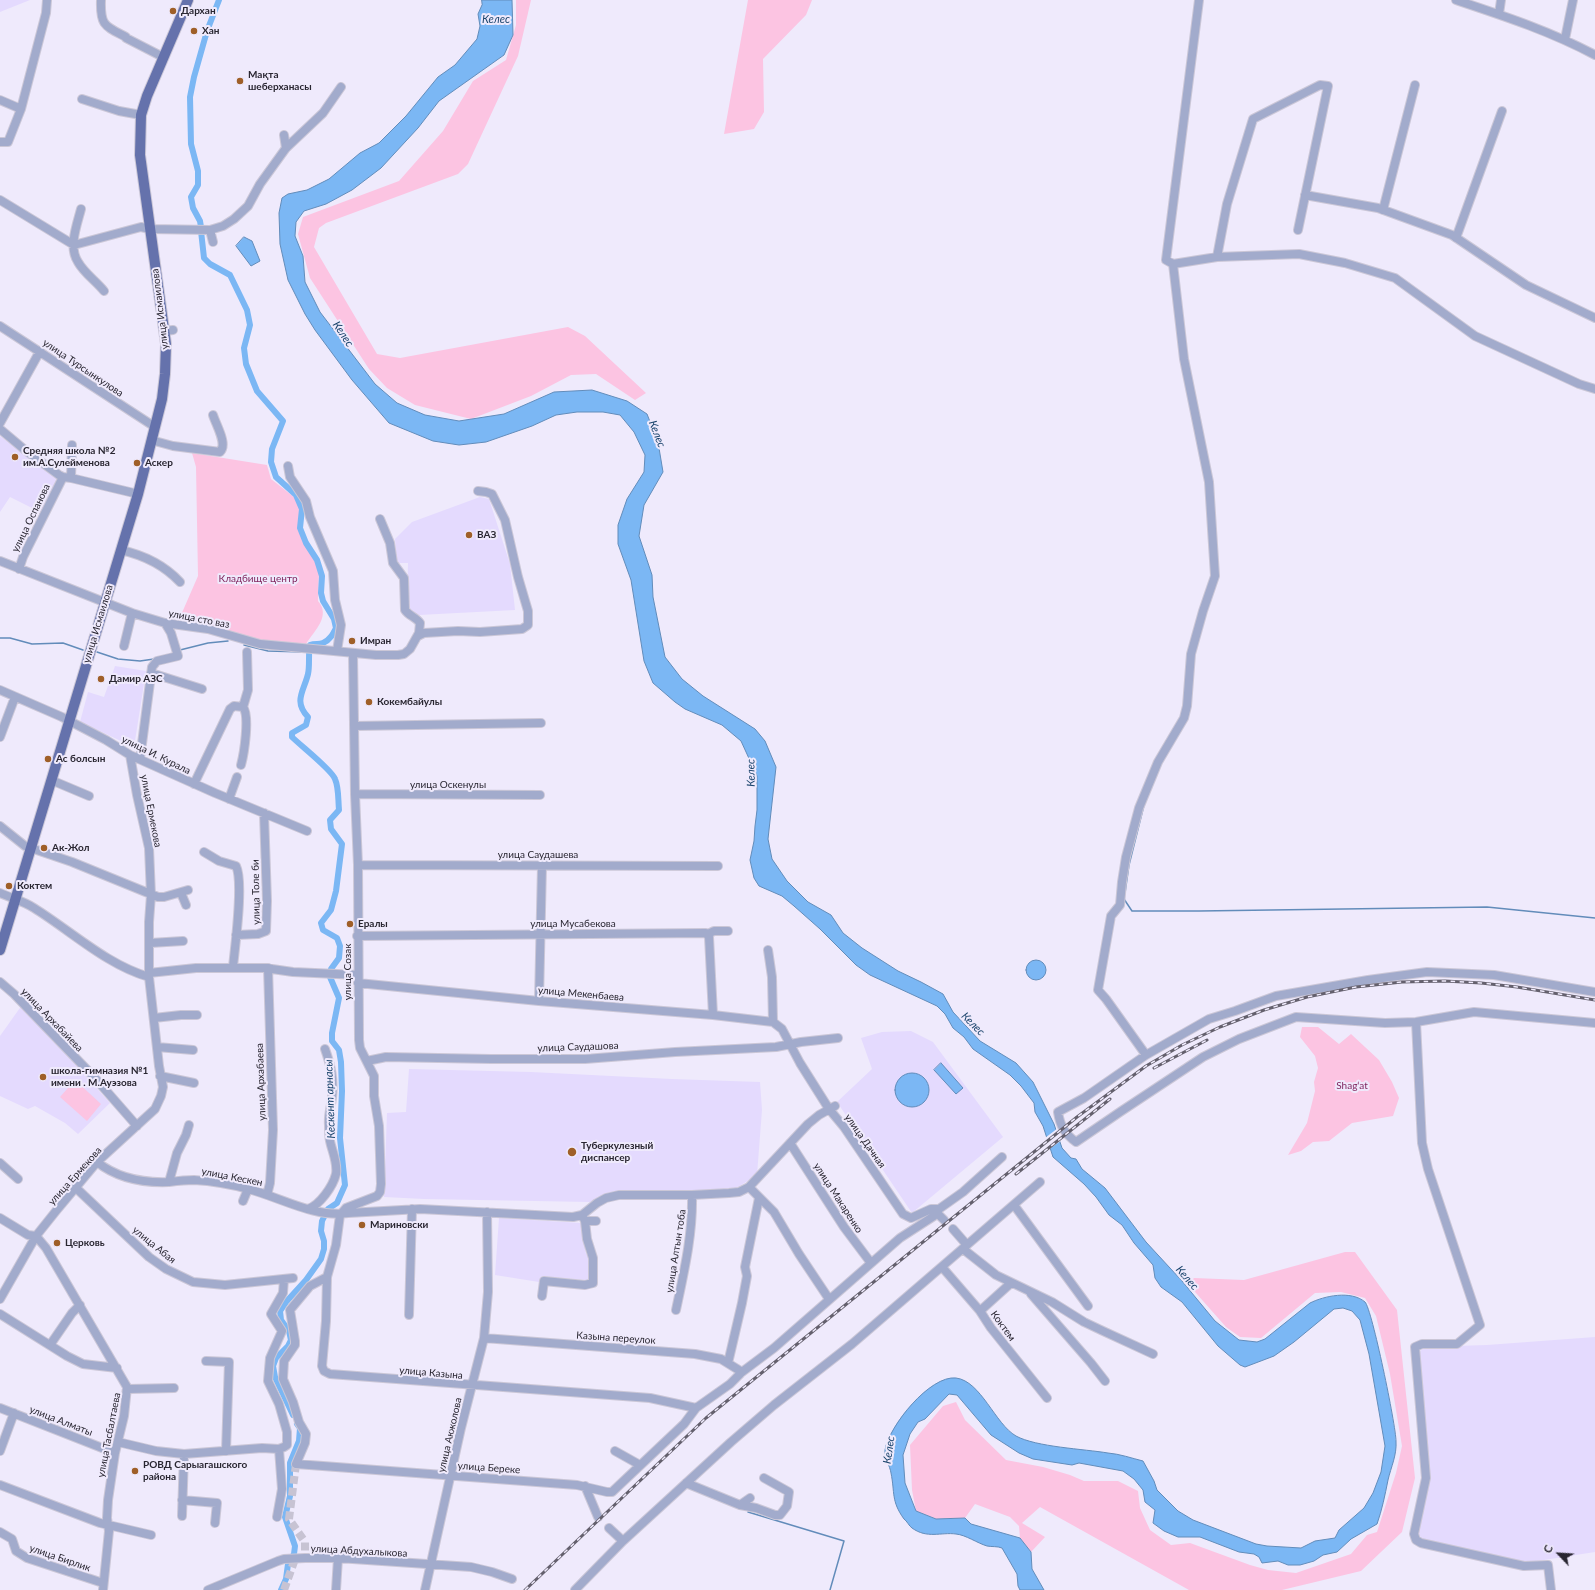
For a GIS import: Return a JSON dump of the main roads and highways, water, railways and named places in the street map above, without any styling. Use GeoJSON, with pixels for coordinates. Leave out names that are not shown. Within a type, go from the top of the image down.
{"type":"FeatureCollection","features":[{"type":"Feature","properties":{"kind":"main road","name":"улица Исмаилова"},"geometry":{"type":"LineString","coordinates":[[0,950],[138,494],[162,399],[166,374],[168,331],[150,229],[140,155],[141,115],[147,96],[188,0]]}},
{"type":"Feature","properties":{"kind":"water","name":"Келес"},"geometry":{"type":"Polygon","coordinates":[[[482,0],[512,0],[513,35],[504,55],[439,101],[418,128],[381,168],[352,190],[326,204],[304,211],[296,222],[295,236],[303,256],[305,282],[320,312],[375,384],[397,403],[425,415],[459,421],[504,414],[554,392],[592,390],[627,401],[647,414],[658,442],[663,472],[644,505],[639,536],[652,575],[653,597],[665,657],[682,679],[703,696],[755,729],[765,741],[776,767],[768,839],[772,859],[787,881],[808,902],[831,915],[843,933],[862,948],[898,971],[943,994],[953,1012],[980,1041],[1016,1063],[1033,1082],[1054,1124],[1062,1148],[1071,1158],[1076,1159],[1082,1169],[1105,1188],[1146,1242],[1182,1281],[1215,1321],[1239,1340],[1257,1342],[1265,1339],[1310,1303],[1316,1300],[1330,1296],[1345,1295],[1359,1298],[1365,1302],[1373,1325],[1388,1392],[1395,1431],[1396,1451],[1377,1524],[1351,1539],[1337,1552],[1323,1555],[1314,1561],[1300,1565],[1288,1565],[1278,1561],[1262,1563],[1259,1557],[1254,1554],[1239,1552],[1200,1537],[1178,1537],[1164,1531],[1153,1523],[1155,1510],[1145,1502],[1143,1490],[1134,1479],[1123,1471],[1079,1463],[1072,1465],[1033,1459],[1019,1453],[991,1435],[957,1395],[949,1394],[925,1419],[918,1422],[910,1434],[903,1455],[905,1483],[916,1511],[936,1519],[965,1518],[971,1524],[1020,1538],[1031,1552],[1032,1569],[1044,1590],[1020,1590],[1018,1586],[1017,1574],[1002,1548],[987,1546],[960,1535],[923,1533],[911,1527],[900,1513],[895,1502],[891,1473],[885,1456],[888,1440],[902,1416],[923,1393],[946,1379],[956,1378],[965,1381],[973,1387],[1008,1430],[1025,1440],[1060,1447],[1121,1455],[1143,1461],[1154,1481],[1157,1490],[1178,1511],[1193,1520],[1256,1544],[1267,1546],[1301,1548],[1315,1541],[1335,1538],[1339,1530],[1364,1508],[1373,1493],[1381,1472],[1385,1446],[1369,1354],[1360,1320],[1352,1311],[1343,1308],[1334,1309],[1294,1342],[1274,1356],[1245,1367],[1240,1365],[1218,1346],[1182,1302],[1161,1287],[1155,1278],[1153,1265],[1134,1243],[1122,1225],[1109,1215],[1084,1184],[1053,1157],[1043,1126],[1035,1112],[1034,1103],[1010,1075],[973,1049],[964,1037],[953,1028],[945,1014],[937,1006],[870,975],[856,965],[820,929],[782,896],[759,886],[754,878],[750,860],[754,841],[757,810],[757,776],[741,741],[722,725],[685,709],[675,702],[653,683],[644,661],[631,580],[618,544],[618,525],[627,499],[644,472],[645,455],[634,432],[620,415],[603,412],[577,412],[556,415],[532,426],[486,442],[459,445],[433,441],[389,423],[352,380],[315,330],[288,280],[280,244],[279,213],[282,198],[288,194],[307,190],[329,179],[360,153],[379,143],[406,116],[438,77],[455,65],[477,39],[480,26],[478,14],[482,5],[482,0]]]}},
{"type":"Feature","properties":{"kind":"water"},"geometry":{"type":"Polygon","coordinates":[[[244,237],[252,241],[260,261],[251,266],[236,246],[244,237]]]}},
{"type":"Feature","properties":{"kind":"water"},"geometry":{"type":"Polygon","coordinates":[[[1036,960],[1043,963],[1046,970],[1043,977],[1036,980],[1029,977],[1026,970],[1029,963],[1036,960]]]}},
{"type":"Feature","properties":{"kind":"water"},"geometry":{"type":"Polygon","coordinates":[[[941,1063],[963,1088],[956,1094],[934,1070],[941,1063]]]}},
{"type":"Feature","properties":{"kind":"water"},"geometry":{"type":"Polygon","coordinates":[[[909,1073],[915,1073],[924,1078],[928,1084],[928,1096],[924,1102],[915,1107],[909,1107],[900,1102],[895,1093],[895,1087],[900,1078],[909,1073]]]}},
{"type":"Feature","properties":{"kind":"waterway","name":"Кескент арнасы"},"geometry":{"type":"LineString","coordinates":[[201,227],[200,221],[193,208],[191,197],[198,185],[198,171],[191,144],[190,97],[207,31],[219,0]]}},
{"type":"Feature","properties":{"kind":"waterway","name":"Кескент арнасы"},"geometry":{"type":"LineString","coordinates":[[201,231],[204,258],[210,264],[230,275],[247,310],[250,325],[244,348],[246,364],[257,391],[283,421],[272,449],[271,462],[276,477],[296,495],[302,509],[300,528],[306,543],[317,560],[322,576],[321,593],[323,601],[334,619],[336,628],[331,637],[325,642],[310,645],[308,674],[300,701],[301,706],[308,717],[306,725],[292,733],[292,737],[333,775],[338,790],[339,810],[330,820],[331,829],[342,844],[336,891],[331,910],[321,923],[323,930],[337,938],[340,946],[339,958],[331,969],[330,977],[339,998],[332,1033],[332,1041],[339,1050],[341,1062],[342,1091],[340,1138],[345,1185],[337,1203],[328,1209],[322,1221],[321,1231],[324,1241],[324,1249],[321,1259],[306,1280],[280,1311],[281,1320],[289,1331],[291,1340],[288,1346],[276,1358],[273,1366],[275,1377],[293,1415]]}},
{"type":"Feature","properties":{"kind":"waterway"},"geometry":{"type":"LineString","coordinates":[[0,638],[10,638],[32,644],[63,643],[83,650]]}},
{"type":"Feature","properties":{"kind":"waterway"},"geometry":{"type":"LineString","coordinates":[[180,650],[208,643],[228,641]]}},
{"type":"Feature","properties":{"kind":"waterway"},"geometry":{"type":"LineString","coordinates":[[244,645],[268,651],[304,652]]}},
{"type":"Feature","properties":{"kind":"waterway"},"geometry":{"type":"LineString","coordinates":[[97,652],[118,659],[140,661],[154,659]]}},
{"type":"Feature","properties":{"kind":"waterway"},"geometry":{"type":"LineString","coordinates":[[1125,893],[1129,865],[1144,805]]}},
{"type":"Feature","properties":{"kind":"waterway"},"geometry":{"type":"LineString","coordinates":[[1124,899],[1132,911],[1487,907],[1595,918]]}},
{"type":"Feature","properties":{"kind":"waterway","name":"Кескент арнасы"},"geometry":{"type":"LineString","coordinates":[[281,1590],[286,1579],[288,1564],[294,1554],[295,1546],[285,1517],[290,1496],[290,1463],[299,1441],[300,1428],[297,1424]]}},
{"type":"Feature","properties":{"kind":"waterway"},"geometry":{"type":"LineString","coordinates":[[748,1512],[844,1541],[830,1590]]}},
{"type":"Feature","properties":{"kind":"tunnel"},"geometry":{"type":"LineString","coordinates":[[296,1464],[289,1519],[305,1542],[305,1558]]}},
{"type":"Feature","properties":{"kind":"tunnel"},"geometry":{"type":"LineString","coordinates":[[284,1590],[295,1559]]}},
{"type":"Feature","properties":{"kind":"railway"},"geometry":{"type":"LineString","coordinates":[[525,1590],[706,1418],[1077,1117],[1146,1066],[1182,1045],[1220,1027],[1264,1010],[1307,997],[1356,987],[1402,982],[1445,981],[1517,987],[1595,1000]]}},
{"type":"Feature","properties":{"kind":"railway"},"geometry":{"type":"LineString","coordinates":[[1154,1068],[1207,1040]]}},
{"type":"Feature","properties":{"kind":"railway"},"geometry":{"type":"LineString","coordinates":[[1016,1174],[1110,1099]]}},
{"type":"Feature","properties":{"kind":"place","name":"Дархан"},"geometry":{"type":"Point","coordinates":[173,11]}},
{"type":"Feature","properties":{"kind":"place","name":"Хан"},"geometry":{"type":"Point","coordinates":[194,31]}},
{"type":"Feature","properties":{"kind":"place","name":"Мақта шеберханасы"},"geometry":{"type":"Point","coordinates":[240,81]}},
{"type":"Feature","properties":{"kind":"place","name":"Средняя школа №2 им.А.Сулейменова"},"geometry":{"type":"Point","coordinates":[15,457]}},
{"type":"Feature","properties":{"kind":"place","name":"Аскер"},"geometry":{"type":"Point","coordinates":[137,463]}},
{"type":"Feature","properties":{"kind":"place","name":"ВАЗ"},"geometry":{"type":"Point","coordinates":[469,535]}},
{"type":"Feature","properties":{"kind":"place","name":"Имран"},"geometry":{"type":"Point","coordinates":[352,641]}},
{"type":"Feature","properties":{"kind":"place","name":"Дамир АЗС"},"geometry":{"type":"Point","coordinates":[101,679]}},
{"type":"Feature","properties":{"kind":"place","name":"Кокембайулы"},"geometry":{"type":"Point","coordinates":[369,702]}},
{"type":"Feature","properties":{"kind":"place","name":"Ас болсын"},"geometry":{"type":"Point","coordinates":[48,759]}},
{"type":"Feature","properties":{"kind":"place","name":"Ак-Жол"},"geometry":{"type":"Point","coordinates":[44,848]}},
{"type":"Feature","properties":{"kind":"place","name":"Коктем"},"geometry":{"type":"Point","coordinates":[9,886]}},
{"type":"Feature","properties":{"kind":"place","name":"Ералы"},"geometry":{"type":"Point","coordinates":[350,924]}},
{"type":"Feature","properties":{"kind":"place","name":"школа-гимназия №1 имени . М.Ауэзова"},"geometry":{"type":"Point","coordinates":[43,1077]}},
{"type":"Feature","properties":{"kind":"place","name":"Туберкулезный диспансер"},"geometry":{"type":"Point","coordinates":[572,1152]}},
{"type":"Feature","properties":{"kind":"place","name":"Мариновски"},"geometry":{"type":"Point","coordinates":[362,1225]}},
{"type":"Feature","properties":{"kind":"place","name":"Церковь"},"geometry":{"type":"Point","coordinates":[57,1243]}},
{"type":"Feature","properties":{"kind":"place","name":"РОВД Сарыагашского района"},"geometry":{"type":"Point","coordinates":[135,1471]}},
{"type":"Feature","properties":{"kind":"park label","name":"Кладбище центр"},"geometry":{"type":"Point","coordinates":[258,579]}},
{"type":"Feature","properties":{"kind":"park label","name":"Shag‘at"},"geometry":{"type":"Point","coordinates":[1352,1086]}}]}
